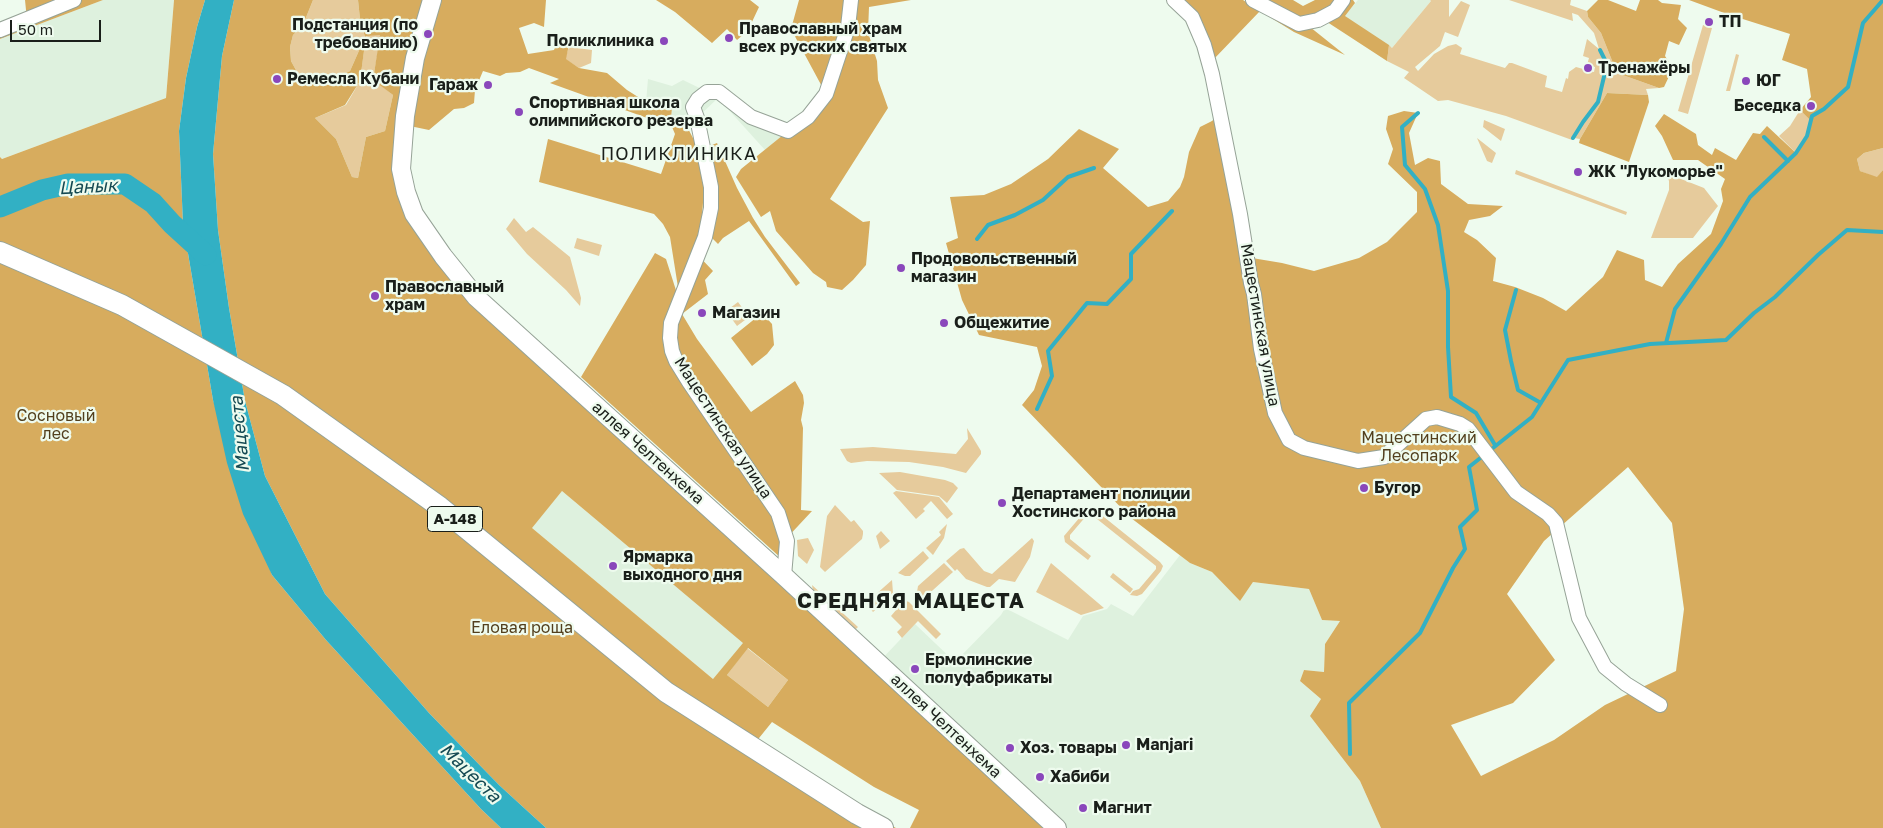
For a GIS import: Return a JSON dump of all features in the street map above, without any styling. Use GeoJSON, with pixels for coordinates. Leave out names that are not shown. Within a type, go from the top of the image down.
{"type":"FeatureCollection","features":[{"type":"Feature","properties":{"kind":"highway","name":"А-148"},"geometry":{"type":"LineString","coordinates":[[0,252],[122,305],[283,395],[440,507],[666,692],[857,814],[883,828]]}},
{"type":"Feature","properties":{"kind":"main road","name":"аллея Челтенхема"},"geometry":{"type":"LineString","coordinates":[[432,0],[415,58],[404,132],[401,169],[406,192],[414,214],[443,256],[476,297],[784,576],[1056,828]]}},
{"type":"Feature","properties":{"kind":"street"},"geometry":{"type":"LineString","coordinates":[[0,30],[74,0]]}},
{"type":"Feature","properties":{"kind":"street","name":"Мацестинская улица"},"geometry":{"type":"LineString","coordinates":[[784,576],[787,540],[778,513],[689,382],[672,351],[670,338],[671,323],[705,237],[712,208],[711,187],[693,107],[698,99],[707,92],[719,92],[751,117],[788,131],[808,117],[826,94],[848,27],[851,0]]}},
{"type":"Feature","properties":{"kind":"street","name":"Мацестинская улица"},"geometry":{"type":"LineString","coordinates":[[1174,0],[1192,17],[1204,45],[1212,74],[1240,214],[1254,294],[1261,349],[1275,413],[1290,440],[1311,450],[1358,461],[1384,457],[1426,419],[1437,417],[1460,424],[1468,429],[1516,492],[1548,514],[1556,523],[1579,618],[1605,667],[1626,684],[1660,705]]}},
{"type":"Feature","properties":{"kind":"street"},"geometry":{"type":"LineString","coordinates":[[1253,0],[1299,24],[1318,20],[1334,11],[1343,0]]}},
{"type":"Feature","properties":{"kind":"shaded area"},"geometry":{"type":"Polygon","coordinates":[[[103,0],[174,0],[166,98],[2,159],[0,157],[0,39],[103,0]]]}},
{"type":"Feature","properties":{"kind":"shaded area"},"geometry":{"type":"Polygon","coordinates":[[[313,0],[358,0],[360,19],[365,37],[350,71],[322,85],[297,72],[291,61],[290,47],[293,35],[303,25],[313,0]]]}},
{"type":"Feature","properties":{"kind":"shaded area"},"geometry":{"type":"Polygon","coordinates":[[[1358,0],[1431,1],[1392,48],[1344,16],[1358,0]]]}},
{"type":"Feature","properties":{"kind":"shaded area"},"geometry":{"type":"Polygon","coordinates":[[[1430,0],[1449,0],[1449,17],[1461,1],[1470,5],[1458,37],[1445,32],[1440,46],[1415,67],[1418,71],[1434,54],[1456,44],[1462,48],[1460,54],[1505,68],[1509,63],[1512,63],[1547,76],[1545,87],[1562,92],[1569,72],[1576,67],[1594,72],[1595,67],[1587,65],[1589,58],[1583,56],[1587,39],[1599,49],[1594,33],[1578,15],[1572,13],[1573,21],[1509,0],[1571,0],[1570,5],[1587,11],[1588,17],[1601,33],[1617,73],[1659,88],[1646,89],[1648,95],[1607,93],[1580,139],[1574,138],[1572,140],[1506,116],[1448,100],[1438,101],[1404,78],[1409,72],[1387,61],[1389,45],[1392,48],[1430,0]]]}},
{"type":"Feature","properties":{"kind":"shaded area"},"geometry":{"type":"Polygon","coordinates":[[[1703,25],[1712,28],[1688,114],[1678,111],[1703,25]]]}},
{"type":"Feature","properties":{"kind":"shaded area"},"geometry":{"type":"Polygon","coordinates":[[[381,34],[373,79],[393,95],[385,131],[366,137],[358,178],[352,177],[336,139],[315,118],[346,105],[360,81],[366,35],[381,34]]]}},
{"type":"Feature","properties":{"kind":"shaded area"},"geometry":{"type":"Polygon","coordinates":[[[569,47],[592,50],[591,63],[579,68],[565,59],[569,47]]]}},
{"type":"Feature","properties":{"kind":"shaded area"},"geometry":{"type":"Polygon","coordinates":[[[1736,54],[1739,55],[1730,91],[1726,91],[1736,54]]]}},
{"type":"Feature","properties":{"kind":"shaded area"},"geometry":{"type":"Polygon","coordinates":[[[648,79],[672,86],[683,80],[788,131],[765,150],[718,98],[697,118],[671,118],[672,108],[646,102],[648,79]]]}},
{"type":"Feature","properties":{"kind":"shaded area"},"geometry":{"type":"Polygon","coordinates":[[[1800,110],[1810,120],[1807,136],[1796,153],[1779,136],[1790,126],[1800,110]]]}},
{"type":"Feature","properties":{"kind":"shaded area"},"geometry":{"type":"Polygon","coordinates":[[[1484,120],[1505,129],[1501,141],[1483,127],[1484,120]]]}},
{"type":"Feature","properties":{"kind":"shaded area"},"geometry":{"type":"Polygon","coordinates":[[[1477,138],[1496,153],[1492,163],[1487,161],[1477,138]]]}},
{"type":"Feature","properties":{"kind":"shaded area"},"geometry":{"type":"Polygon","coordinates":[[[1883,148],[1883,170],[1877,178],[1860,171],[1857,159],[1864,153],[1883,148]]]}},
{"type":"Feature","properties":{"kind":"shaded area"},"geometry":{"type":"Polygon","coordinates":[[[1516,170],[1627,212],[1626,215],[1515,174],[1516,170]]]}},
{"type":"Feature","properties":{"kind":"shaded area"},"geometry":{"type":"Polygon","coordinates":[[[1666,173],[1704,188],[1718,206],[1693,238],[1651,238],[1669,190],[1669,181],[1666,173]]]}},
{"type":"Feature","properties":{"kind":"shaded area"},"geometry":{"type":"Polygon","coordinates":[[[514,218],[526,232],[533,227],[570,257],[581,298],[580,306],[566,290],[527,254],[506,229],[514,218]]]}},
{"type":"Feature","properties":{"kind":"shaded area"},"geometry":{"type":"Polygon","coordinates":[[[577,238],[602,245],[599,256],[574,248],[577,238]]]}},
{"type":"Feature","properties":{"kind":"shaded area"},"geometry":{"type":"Polygon","coordinates":[[[738,302],[749,317],[737,326],[726,311],[738,302]]]}},
{"type":"Feature","properties":{"kind":"shaded area"},"geometry":{"type":"Polygon","coordinates":[[[967,428],[981,454],[966,473],[943,467],[909,462],[867,461],[851,463],[847,461],[840,449],[873,447],[956,454],[968,439],[967,428]]]}},
{"type":"Feature","properties":{"kind":"shaded area"},"geometry":{"type":"Polygon","coordinates":[[[900,472],[945,480],[953,483],[958,488],[947,503],[939,496],[897,490],[879,473],[900,472]]]}},
{"type":"Feature","properties":{"kind":"shaded area","name":"Ярмарка выходного дня"},"geometry":{"type":"Polygon","coordinates":[[[562,491],[744,643],[713,679],[531,528],[562,491]]]}},
{"type":"Feature","properties":{"kind":"shaded area"},"geometry":{"type":"Polygon","coordinates":[[[896,491],[939,497],[953,514],[947,519],[931,501],[923,509],[925,511],[916,519],[893,493],[896,491]]]}},
{"type":"Feature","properties":{"kind":"shaded area"},"geometry":{"type":"Polygon","coordinates":[[[835,505],[851,522],[854,520],[863,531],[863,534],[862,539],[825,572],[820,567],[827,516],[835,505]]]}},
{"type":"Feature","properties":{"kind":"shaded area"},"geometry":{"type":"Polygon","coordinates":[[[1094,509],[1163,566],[1142,594],[1137,596],[1130,595],[1133,591],[1139,589],[1156,569],[1156,566],[1092,515],[1087,515],[1070,535],[1070,539],[1091,556],[1088,560],[1065,542],[1064,536],[1086,510],[1094,509]]]}},
{"type":"Feature","properties":{"kind":"shaded area"},"geometry":{"type":"Polygon","coordinates":[[[947,524],[944,538],[933,555],[926,548],[941,535],[939,532],[947,524]]]}},
{"type":"Feature","properties":{"kind":"shaded area"},"geometry":{"type":"Polygon","coordinates":[[[881,531],[890,541],[880,549],[876,536],[881,531]]]}},
{"type":"Feature","properties":{"kind":"shaded area"},"geometry":{"type":"Polygon","coordinates":[[[808,538],[814,550],[807,564],[798,556],[797,540],[808,538]]]}},
{"type":"Feature","properties":{"kind":"shaded area"},"geometry":{"type":"Polygon","coordinates":[[[1032,538],[1034,541],[1030,557],[1015,582],[999,579],[990,587],[987,587],[966,579],[946,561],[960,549],[964,548],[984,571],[992,574],[1032,538]]]}},
{"type":"Feature","properties":{"kind":"shaded area"},"geometry":{"type":"Polygon","coordinates":[[[923,551],[929,558],[910,576],[898,573],[923,551]]]}},
{"type":"Feature","properties":{"kind":"shaded area"},"geometry":{"type":"Polygon","coordinates":[[[1180,555],[1190,563],[1212,572],[1240,600],[1253,582],[1309,589],[1322,620],[1340,621],[1325,644],[1324,672],[1304,670],[1300,681],[1321,699],[1310,716],[1360,781],[1381,828],[1057,828],[878,663],[915,624],[955,662],[1001,615],[1005,608],[1068,640],[1083,616],[1107,609],[1111,604],[1133,616],[1180,555]]]}},
{"type":"Feature","properties":{"kind":"shaded area"},"geometry":{"type":"Polygon","coordinates":[[[944,563],[953,572],[923,599],[917,592],[918,586],[944,563]]]}},
{"type":"Feature","properties":{"kind":"shaded area"},"geometry":{"type":"Polygon","coordinates":[[[1051,563],[1104,608],[1081,615],[1036,592],[1051,563]]]}},
{"type":"Feature","properties":{"kind":"shaded area"},"geometry":{"type":"Polygon","coordinates":[[[1113,573],[1133,589],[1130,593],[1110,577],[1113,573]]]}},
{"type":"Feature","properties":{"kind":"shaded area"},"geometry":{"type":"Polygon","coordinates":[[[892,580],[893,593],[873,612],[866,603],[892,580]]]}},
{"type":"Feature","properties":{"kind":"shaded area"},"geometry":{"type":"Polygon","coordinates":[[[812,585],[858,627],[856,629],[852,628],[813,591],[812,585]]]}},
{"type":"Feature","properties":{"kind":"shaded area"},"geometry":{"type":"Polygon","coordinates":[[[906,601],[941,634],[936,639],[918,621],[902,638],[897,632],[902,627],[891,616],[906,601]]]}},
{"type":"Feature","properties":{"kind":"shaded area"},"geometry":{"type":"Polygon","coordinates":[[[747,648],[788,680],[768,707],[727,675],[747,648]]]}},
{"type":"Feature","properties":{"kind":"green space"},"geometry":{"type":"Polygon","coordinates":[[[25,0],[103,0],[0,39],[0,30],[27,20],[25,0]]]}},
{"type":"Feature","properties":{"kind":"green space","name":"Сосновый лес"},"geometry":{"type":"Polygon","coordinates":[[[174,0],[205,0],[186,78],[179,131],[183,224],[213,400],[272,575],[326,640],[481,809],[501,828],[0,828],[0,157],[2,159],[166,98],[174,0]]]}},
{"type":"Feature","properties":{"kind":"green space","name":"Еловая роща"},"geometry":{"type":"Polygon","coordinates":[[[234,0],[313,0],[303,25],[293,35],[290,47],[291,61],[297,72],[322,85],[350,71],[365,37],[360,19],[358,0],[546,0],[544,27],[534,23],[519,28],[528,54],[554,50],[559,38],[570,40],[566,59],[579,68],[607,73],[627,90],[646,102],[672,108],[671,118],[683,119],[694,140],[704,189],[701,230],[693,250],[713,271],[705,280],[708,294],[682,314],[697,339],[751,412],[795,381],[803,395],[804,403],[801,420],[803,428],[801,510],[812,511],[784,541],[782,559],[581,377],[655,253],[666,259],[681,306],[670,237],[663,224],[654,214],[539,182],[548,139],[661,174],[675,134],[672,127],[550,83],[559,79],[529,68],[500,76],[483,71],[475,90],[474,103],[464,108],[454,109],[429,130],[405,125],[401,169],[443,257],[1057,828],[910,828],[919,810],[874,787],[772,722],[755,743],[862,810],[896,828],[546,828],[499,785],[429,713],[325,594],[265,476],[245,401],[218,230],[213,154],[222,56],[234,0]],[[380,35],[366,36],[360,81],[345,105],[315,118],[336,139],[352,177],[358,178],[366,137],[385,131],[393,95],[373,80],[380,35]],[[562,491],[532,528],[713,679],[743,643],[562,491]],[[748,648],[727,675],[768,707],[788,680],[748,648]]]}},
{"type":"Feature","properties":{"kind":"green space"},"geometry":{"type":"Polygon","coordinates":[[[656,0],[750,0],[759,7],[751,24],[737,40],[727,29],[712,43],[675,12],[656,0]]]}},
{"type":"Feature","properties":{"kind":"green space"},"geometry":{"type":"Polygon","coordinates":[[[799,0],[911,0],[869,7],[868,32],[877,61],[878,80],[888,108],[830,199],[863,222],[870,221],[866,265],[842,290],[827,287],[826,282],[813,273],[776,231],[770,211],[761,217],[736,177],[741,169],[788,131],[826,94],[791,29],[799,0]]]}},
{"type":"Feature","properties":{"kind":"green space"},"geometry":{"type":"Polygon","coordinates":[[[1183,0],[1243,0],[1260,11],[1213,60],[1194,9],[1183,0]]]}},
{"type":"Feature","properties":{"kind":"green space"},"geometry":{"type":"Polygon","coordinates":[[[1253,0],[1293,0],[1303,6],[1315,0],[1353,0],[1355,3],[1345,16],[1389,45],[1387,61],[1321,18],[1305,23],[1345,55],[1294,32],[1260,11],[1253,0]]]}},
{"type":"Feature","properties":{"kind":"green space"},"geometry":{"type":"Polygon","coordinates":[[[1598,0],[1608,0],[1636,11],[1640,0],[1658,0],[1662,3],[1681,5],[1678,19],[1687,28],[1679,45],[1669,41],[1665,56],[1673,68],[1664,87],[1659,88],[1617,73],[1601,33],[1588,17],[1587,11],[1598,0]]]}},
{"type":"Feature","properties":{"kind":"green space","name":"Мацестинский Лесопарк"},"geometry":{"type":"Polygon","coordinates":[[[1689,0],[1883,0],[1883,148],[1864,153],[1857,159],[1860,171],[1877,177],[1883,170],[1883,828],[1381,828],[1360,781],[1310,716],[1321,699],[1300,681],[1304,670],[1324,672],[1325,644],[1340,621],[1322,620],[1309,589],[1253,582],[1240,601],[1212,572],[1190,563],[1131,518],[1022,405],[1034,390],[1042,366],[1037,347],[979,335],[962,300],[946,243],[958,238],[950,197],[984,195],[1011,184],[1048,159],[1079,129],[1119,149],[1103,168],[1148,207],[1168,201],[1180,187],[1189,152],[1200,127],[1212,121],[1224,109],[1252,258],[1314,271],[1359,258],[1387,242],[1417,212],[1417,192],[1388,164],[1393,149],[1386,129],[1388,116],[1404,111],[1418,113],[1409,133],[1415,165],[1428,158],[1440,161],[1441,184],[1468,204],[1503,206],[1490,216],[1469,220],[1464,232],[1477,240],[1496,258],[1493,281],[1543,298],[1566,311],[1603,277],[1617,250],[1644,260],[1645,280],[1662,287],[1678,264],[1711,234],[1723,201],[1721,189],[1725,179],[1698,160],[1673,160],[1662,136],[1655,126],[1664,114],[1696,134],[1698,145],[1712,155],[1715,148],[1736,160],[1753,133],[1760,134],[1767,126],[1796,153],[1807,136],[1810,120],[1800,110],[1811,97],[1807,69],[1782,60],[1790,34],[1689,0]],[[1628,467],[1544,541],[1507,594],[1555,660],[1513,703],[1451,725],[1481,776],[1554,740],[1605,705],[1676,671],[1684,609],[1672,523],[1628,467]]]}},
{"type":"Feature","properties":{"kind":"green space"},"geometry":{"type":"Polygon","coordinates":[[[1607,93],[1648,95],[1649,102],[1629,162],[1579,143],[1607,93]]]}},
{"type":"Feature","properties":{"kind":"green space"},"geometry":{"type":"Polygon","coordinates":[[[717,143],[753,218],[800,283],[796,286],[749,221],[723,238],[718,244],[710,236],[707,147],[717,143]]]}},
{"type":"Feature","properties":{"kind":"green space"},"geometry":{"type":"Polygon","coordinates":[[[762,313],[772,324],[774,345],[767,354],[752,366],[731,338],[762,313]]]}},
{"type":"Feature","properties":{"kind":"water","name":"Мацеста"},"geometry":{"type":"Polygon","coordinates":[[[205,0],[234,0],[222,56],[213,154],[218,230],[229,308],[245,401],[265,476],[325,594],[429,713],[499,785],[546,828],[501,828],[481,809],[326,640],[272,575],[243,514],[227,463],[213,400],[183,224],[179,131],[186,78],[205,0]]]}},
{"type":"Feature","properties":{"kind":"waterway"},"geometry":{"type":"LineString","coordinates":[[1666,343],[1675,309],[1721,244],[1750,197],[1796,153],[1807,136],[1812,116],[1824,109],[1848,87],[1863,23],[1883,0]]}},
{"type":"Feature","properties":{"kind":"waterway"},"geometry":{"type":"LineString","coordinates":[[1573,138],[1598,102],[1607,64],[1600,50]]}},
{"type":"Feature","properties":{"kind":"waterway"},"geometry":{"type":"LineString","coordinates":[[1418,113],[1402,127],[1405,165],[1425,189],[1438,225],[1448,291],[1448,347],[1451,397],[1476,413],[1495,445]]}},
{"type":"Feature","properties":{"kind":"waterway"},"geometry":{"type":"LineString","coordinates":[[1764,137],[1788,161]]}},
{"type":"Feature","properties":{"kind":"waterway"},"geometry":{"type":"LineString","coordinates":[[977,239],[988,225],[1015,215],[1043,200],[1068,177],[1094,168]]}},
{"type":"Feature","properties":{"kind":"waterway","name":"Цанык"},"geometry":{"type":"LineString","coordinates":[[0,207],[42,190],[68,184],[125,184],[153,203],[172,224],[206,255]]}},
{"type":"Feature","properties":{"kind":"waterway"},"geometry":{"type":"LineString","coordinates":[[1037,409],[1052,376],[1048,351],[1087,303],[1107,304],[1131,279],[1131,254],[1172,211]]}},
{"type":"Feature","properties":{"kind":"waterway"},"geometry":{"type":"LineString","coordinates":[[1350,754],[1349,703],[1420,633],[1453,568],[1465,549],[1460,527],[1477,510],[1469,467],[1532,417],[1568,360],[1650,344],[1726,340],[1847,230],[1883,232]]}},
{"type":"Feature","properties":{"kind":"waterway"},"geometry":{"type":"LineString","coordinates":[[1516,290],[1505,330],[1511,361],[1518,390],[1541,403]]}},
{"type":"Feature","properties":{"kind":"place","name":"ТП"},"geometry":{"type":"Point","coordinates":[1709,22]}},
{"type":"Feature","properties":{"kind":"place","name":"Подстанция (по требованию)"},"geometry":{"type":"Point","coordinates":[428,34]}},
{"type":"Feature","properties":{"kind":"place","name":"Православный храм всех русских святых"},"geometry":{"type":"Point","coordinates":[729,38]}},
{"type":"Feature","properties":{"kind":"place","name":"Поликлиника"},"geometry":{"type":"Point","coordinates":[664,41]}},
{"type":"Feature","properties":{"kind":"place","name":"Тренажёры"},"geometry":{"type":"Point","coordinates":[1588,68]}},
{"type":"Feature","properties":{"kind":"place","name":"Ремесла Кубани"},"geometry":{"type":"Point","coordinates":[277,79]}},
{"type":"Feature","properties":{"kind":"place","name":"ЮГ"},"geometry":{"type":"Point","coordinates":[1746,81]}},
{"type":"Feature","properties":{"kind":"place","name":"Гараж"},"geometry":{"type":"Point","coordinates":[488,85]}},
{"type":"Feature","properties":{"kind":"place","name":"Беседка"},"geometry":{"type":"Point","coordinates":[1811,106]}},
{"type":"Feature","properties":{"kind":"place","name":"Спортивная школа олимпийского резерва"},"geometry":{"type":"Point","coordinates":[519,112]}},
{"type":"Feature","properties":{"kind":"place","name":"ЖК \"Лукоморье\""},"geometry":{"type":"Point","coordinates":[1578,172]}},
{"type":"Feature","properties":{"kind":"place","name":"Продовольственный магазин"},"geometry":{"type":"Point","coordinates":[901,268]}},
{"type":"Feature","properties":{"kind":"place","name":"Православный храм"},"geometry":{"type":"Point","coordinates":[375,296]}},
{"type":"Feature","properties":{"kind":"place","name":"Магазин"},"geometry":{"type":"Point","coordinates":[702,313]}},
{"type":"Feature","properties":{"kind":"place","name":"Общежитие"},"geometry":{"type":"Point","coordinates":[944,323]}},
{"type":"Feature","properties":{"kind":"place","name":"Бугор"},"geometry":{"type":"Point","coordinates":[1364,488]}},
{"type":"Feature","properties":{"kind":"place","name":"Департамент полиции Хостинского района"},"geometry":{"type":"Point","coordinates":[1002,503]}},
{"type":"Feature","properties":{"kind":"place","name":"Ярмарка выходного дня"},"geometry":{"type":"Point","coordinates":[613,566]}},
{"type":"Feature","properties":{"kind":"place","name":"Ермолинские полуфабрикаты"},"geometry":{"type":"Point","coordinates":[915,669]}},
{"type":"Feature","properties":{"kind":"place","name":"Manjari"},"geometry":{"type":"Point","coordinates":[1126,745]}},
{"type":"Feature","properties":{"kind":"place","name":"Хоз. товары"},"geometry":{"type":"Point","coordinates":[1010,748]}},
{"type":"Feature","properties":{"kind":"place","name":"Хабиби"},"geometry":{"type":"Point","coordinates":[1040,777]}},
{"type":"Feature","properties":{"kind":"place","name":"Магнит"},"geometry":{"type":"Point","coordinates":[1083,808]}},
{"type":"Feature","properties":{"kind":"district","name":"ПОЛИКЛИНИКА"},"geometry":{"type":"Point","coordinates":[679,154]}},
{"type":"Feature","properties":{"kind":"district","name":"СРЕДНЯЯ МАЦЕСТА"},"geometry":{"type":"Point","coordinates":[911,601]}}]}
